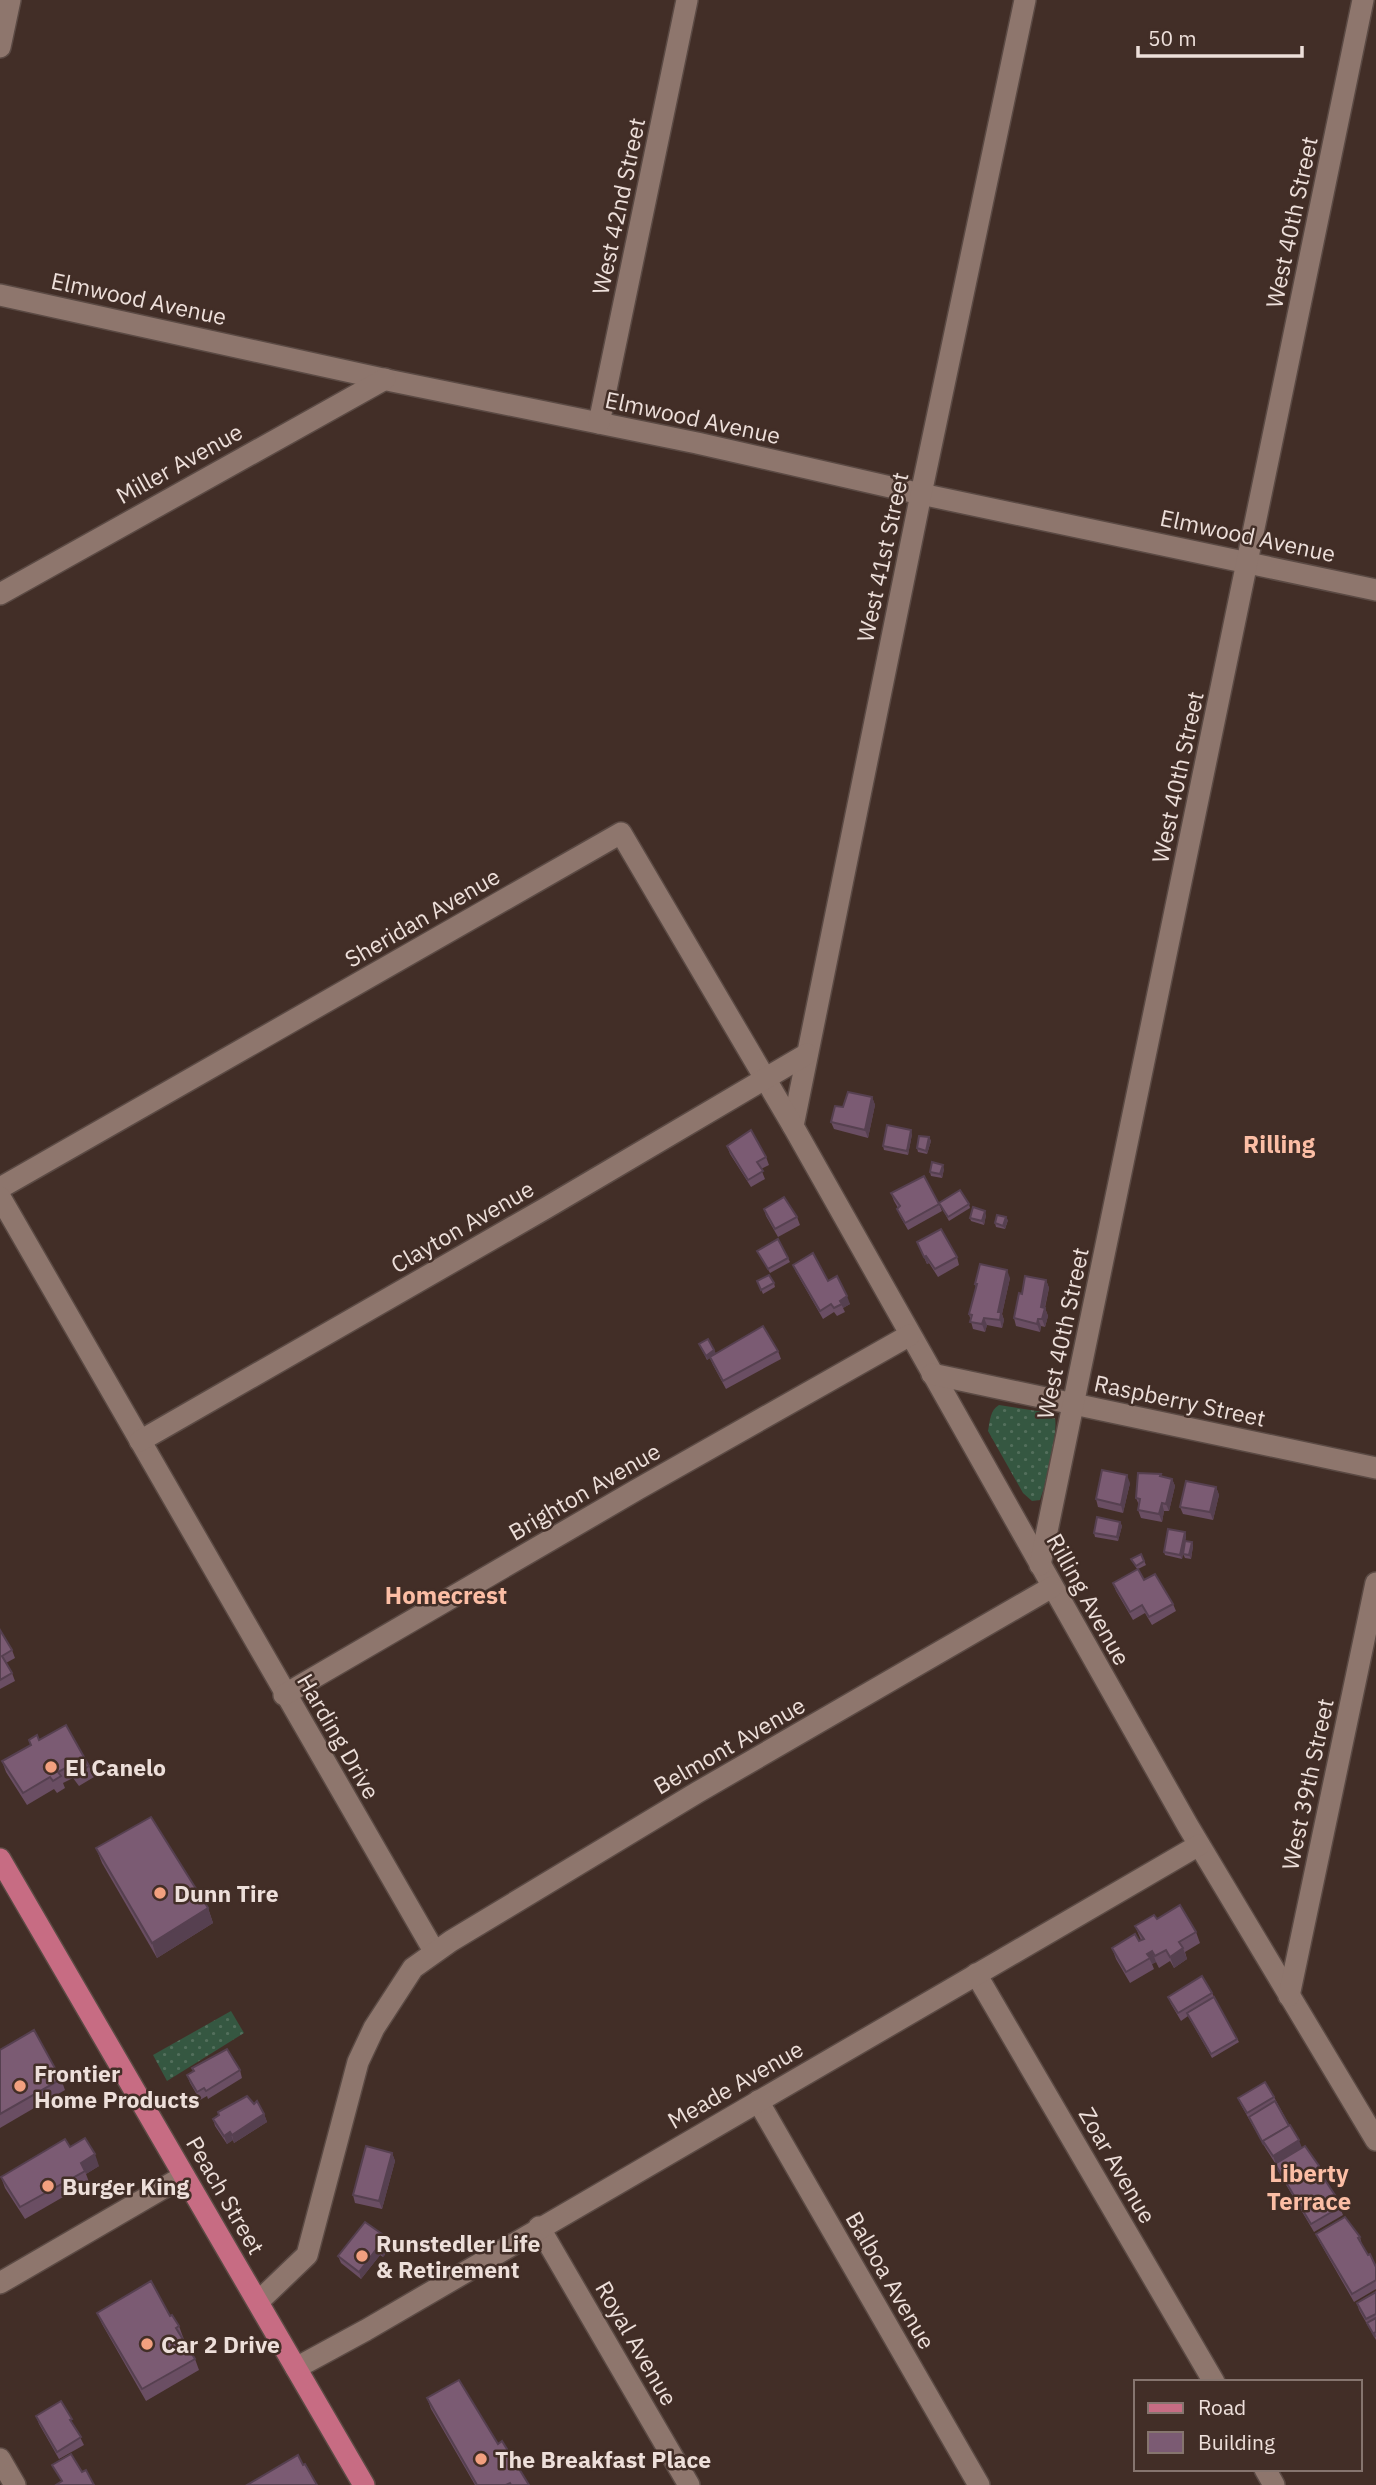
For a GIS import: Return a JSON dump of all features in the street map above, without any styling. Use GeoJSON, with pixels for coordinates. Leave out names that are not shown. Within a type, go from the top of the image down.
{"type":"FeatureCollection","features":[{"type":"Feature","properties":{"kind":"main road","name":"Peach Street"},"geometry":{"type":"LineString","coordinates":[[0,1859],[364,2485]]}},
{"type":"Feature","properties":{"kind":"street"},"geometry":{"type":"LineString","coordinates":[[0,47],[9,0]]}},
{"type":"Feature","properties":{"kind":"street","name":"West 42nd Street"},"geometry":{"type":"LineString","coordinates":[[599,423],[687,0]]}},
{"type":"Feature","properties":{"kind":"street","name":"West 41st Street"},"geometry":{"type":"LineString","coordinates":[[793,1126],[921,494],[1025,0]]}},
{"type":"Feature","properties":{"kind":"street","name":"West 40th Street"},"geometry":{"type":"LineString","coordinates":[[1040,1565],[1363,0]]}},
{"type":"Feature","properties":{"kind":"street","name":"Elmwood Avenue"},"geometry":{"type":"LineString","coordinates":[[0,295],[1376,590]]}},
{"type":"Feature","properties":{"kind":"street","name":"Miller Avenue"},"geometry":{"type":"LineString","coordinates":[[0,594],[385,379]]}},
{"type":"Feature","properties":{"kind":"street","name":"Sheridan Avenue"},"geometry":{"type":"LineString","coordinates":[[0,1188],[621,832],[766,1079]]}},
{"type":"Feature","properties":{"kind":"street","name":"Clayton Avenue"},"geometry":{"type":"LineString","coordinates":[[141,1441],[807,1054]]}},
{"type":"Feature","properties":{"kind":"street","name":"Rilling Avenue"},"geometry":{"type":"LineString","coordinates":[[766,1079],[1199,1844],[1376,2140]]}},
{"type":"Feature","properties":{"kind":"street","name":"Harding Drive"},"geometry":{"type":"LineString","coordinates":[[0,1197],[434,1951]]}},
{"type":"Feature","properties":{"kind":"street","name":"Brighton Avenue"},"geometry":{"type":"LineString","coordinates":[[285,1695],[650,1482],[910,1335]]}},
{"type":"Feature","properties":{"kind":"street","name":"Raspberry Street"},"geometry":{"type":"LineString","coordinates":[[932,1374],[1376,1468]]}},
{"type":"Feature","properties":{"kind":"street","name":"West 39th Street"},"geometry":{"type":"LineString","coordinates":[[1289,1996],[1376,1583]]}},
{"type":"Feature","properties":{"kind":"street","name":"Belmont Avenue"},"geometry":{"type":"LineString","coordinates":[[434,1951],[698,1792],[1052,1587]]}},
{"type":"Feature","properties":{"kind":"street","name":"Meade Avenue"},"geometry":{"type":"LineString","coordinates":[[296,2368],[366,2330],[1199,1844]]}},
{"type":"Feature","properties":{"kind":"street"},"geometry":{"type":"LineString","coordinates":[[258,2302],[307,2255],[358,2062],[374,2028],[397,1991],[413,1968],[434,1951]]}},
{"type":"Feature","properties":{"kind":"street","name":"Zoar Avenue"},"geometry":{"type":"LineString","coordinates":[[976,1974],[1213,2380]]}},
{"type":"Feature","properties":{"kind":"street","name":"Balboa Avenue"},"geometry":{"type":"LineString","coordinates":[[758,2101],[979,2485]]}},
{"type":"Feature","properties":{"kind":"street"},"geometry":{"type":"LineString","coordinates":[[0,2283],[184,2176]]}},
{"type":"Feature","properties":{"kind":"street","name":"Royal Avenue"},"geometry":{"type":"LineString","coordinates":[[540,2227],[689,2485]]}},
{"type":"Feature","properties":{"kind":"street"},"geometry":{"type":"LineString","coordinates":[[0,2459],[15,2485]]}},
{"type":"Feature","properties":{"kind":"green space"},"geometry":{"type":"Polygon","coordinates":[[[999,1405],[1050,1413],[1055,1418],[1053,1447],[1040,1500],[1032,1501],[1023,1493],[988,1431],[992,1413],[999,1405]]]}},
{"type":"Feature","properties":{"kind":"green space"},"geometry":{"type":"Polygon","coordinates":[[[231,2011],[244,2033],[167,2081],[153,2055],[231,2011]]]}},
{"type":"Feature","properties":{"kind":"building"},"geometry":{"type":"Polygon","coordinates":[[[848,1092],[872,1097],[865,1130],[831,1122],[835,1106],[843,1107],[848,1092]]]}},
{"type":"Feature","properties":{"kind":"building"},"geometry":{"type":"Polygon","coordinates":[[[887,1125],[911,1130],[907,1151],[883,1146],[887,1125]]]}},
{"type":"Feature","properties":{"kind":"building"},"geometry":{"type":"Polygon","coordinates":[[[751,1130],[766,1157],[757,1162],[763,1171],[748,1180],[727,1146],[751,1130]]]}},
{"type":"Feature","properties":{"kind":"building"},"geometry":{"type":"Polygon","coordinates":[[[919,1136],[929,1137],[926,1151],[917,1148],[919,1136]]]}},
{"type":"Feature","properties":{"kind":"building"},"geometry":{"type":"Polygon","coordinates":[[[932,1162],[943,1165],[940,1174],[930,1172],[932,1162]]]}},
{"type":"Feature","properties":{"kind":"building"},"geometry":{"type":"Polygon","coordinates":[[[924,1176],[939,1204],[905,1223],[897,1209],[900,1206],[891,1193],[924,1176]]]}},
{"type":"Feature","properties":{"kind":"building"},"geometry":{"type":"Polygon","coordinates":[[[960,1190],[969,1204],[948,1217],[939,1203],[960,1190]]]}},
{"type":"Feature","properties":{"kind":"building"},"geometry":{"type":"Polygon","coordinates":[[[784,1197],[797,1217],[775,1229],[764,1209],[784,1197]]]}},
{"type":"Feature","properties":{"kind":"building"},"geometry":{"type":"Polygon","coordinates":[[[973,1207],[985,1211],[982,1221],[970,1218],[973,1207]]]}},
{"type":"Feature","properties":{"kind":"building"},"geometry":{"type":"Polygon","coordinates":[[[997,1215],[1006,1217],[1003,1226],[995,1223],[997,1215]]]}},
{"type":"Feature","properties":{"kind":"building"},"geometry":{"type":"Polygon","coordinates":[[[941,1229],[957,1257],[935,1269],[926,1256],[924,1257],[917,1242],[941,1229]]]}},
{"type":"Feature","properties":{"kind":"building"},"geometry":{"type":"Polygon","coordinates":[[[778,1239],[788,1258],[768,1269],[757,1251],[778,1239]]]}},
{"type":"Feature","properties":{"kind":"building"},"geometry":{"type":"Polygon","coordinates":[[[813,1253],[828,1281],[837,1276],[847,1296],[840,1301],[842,1304],[834,1308],[831,1304],[820,1311],[793,1265],[813,1253]]]}},
{"type":"Feature","properties":{"kind":"building"},"geometry":{"type":"Polygon","coordinates":[[[980,1264],[1007,1270],[998,1312],[1001,1312],[1000,1320],[984,1318],[982,1324],[970,1322],[972,1315],[969,1314],[980,1264]]]}},
{"type":"Feature","properties":{"kind":"building"},"geometry":{"type":"Polygon","coordinates":[[[769,1275],[774,1283],[761,1290],[757,1281],[769,1275]]]}},
{"type":"Feature","properties":{"kind":"building"},"geometry":{"type":"Polygon","coordinates":[[[1025,1276],[1046,1280],[1041,1307],[1045,1308],[1042,1319],[1038,1319],[1037,1324],[1014,1318],[1025,1276]]]}},
{"type":"Feature","properties":{"kind":"building"},"geometry":{"type":"Polygon","coordinates":[[[763,1326],[778,1351],[723,1381],[710,1357],[763,1326]]]}},
{"type":"Feature","properties":{"kind":"building"},"geometry":{"type":"Polygon","coordinates":[[[708,1339],[714,1350],[706,1356],[699,1344],[708,1339]]]}},
{"type":"Feature","properties":{"kind":"building"},"geometry":{"type":"Polygon","coordinates":[[[1102,1470],[1127,1475],[1121,1505],[1096,1499],[1102,1470]]]}},
{"type":"Feature","properties":{"kind":"building"},"geometry":{"type":"Polygon","coordinates":[[[1138,1473],[1161,1474],[1160,1476],[1172,1479],[1166,1504],[1162,1503],[1159,1514],[1138,1510],[1138,1473]]]}},
{"type":"Feature","properties":{"kind":"building"},"geometry":{"type":"Polygon","coordinates":[[[1186,1481],[1216,1487],[1210,1512],[1180,1507],[1186,1481]]]}},
{"type":"Feature","properties":{"kind":"building"},"geometry":{"type":"Polygon","coordinates":[[[1097,1517],[1120,1522],[1117,1537],[1094,1533],[1097,1517]]]}},
{"type":"Feature","properties":{"kind":"building"},"geometry":{"type":"Polygon","coordinates":[[[1168,1529],[1185,1532],[1180,1555],[1164,1552],[1168,1529]]]}},
{"type":"Feature","properties":{"kind":"building"},"geometry":{"type":"Polygon","coordinates":[[[1185,1541],[1192,1542],[1189,1555],[1183,1554],[1185,1541]]]}},
{"type":"Feature","properties":{"kind":"building"},"geometry":{"type":"Polygon","coordinates":[[[1141,1554],[1144,1561],[1136,1566],[1131,1559],[1141,1554]]]}},
{"type":"Feature","properties":{"kind":"building"},"geometry":{"type":"Polygon","coordinates":[[[1138,1569],[1144,1580],[1155,1574],[1173,1604],[1149,1617],[1142,1605],[1130,1612],[1113,1583],[1138,1569]]]}},
{"type":"Feature","properties":{"kind":"building"},"geometry":{"type":"Polygon","coordinates":[[[0,1630],[12,1650],[2,1656],[12,1673],[0,1680],[0,1630]]]}},
{"type":"Feature","properties":{"kind":"building","name":"El Canelo"},"geometry":{"type":"Polygon","coordinates":[[[66,1725],[89,1766],[74,1775],[69,1766],[58,1772],[61,1776],[53,1781],[50,1777],[23,1793],[2,1761],[31,1745],[29,1740],[37,1735],[39,1740],[66,1725]]]}},
{"type":"Feature","properties":{"kind":"building"},"geometry":{"type":"Polygon","coordinates":[[[151,1817],[208,1908],[152,1943],[96,1848],[151,1817]]]}},
{"type":"Feature","properties":{"kind":"building"},"geometry":{"type":"Polygon","coordinates":[[[1180,1905],[1196,1932],[1179,1942],[1183,1948],[1170,1957],[1166,1950],[1155,1956],[1152,1951],[1147,1954],[1150,1958],[1126,1972],[1112,1948],[1135,1934],[1139,1941],[1144,1939],[1135,1926],[1154,1915],[1157,1919],[1180,1905]]]}},
{"type":"Feature","properties":{"kind":"building"},"geometry":{"type":"Polygon","coordinates":[[[1202,1976],[1212,1993],[1178,2013],[1168,1997],[1202,1976]]]}},
{"type":"Feature","properties":{"kind":"building"},"geometry":{"type":"Polygon","coordinates":[[[1214,1997],[1237,2039],[1211,2054],[1187,2013],[1214,1997]]]}},
{"type":"Feature","properties":{"kind":"building"},"geometry":{"type":"Polygon","coordinates":[[[34,2030],[61,2079],[0,2114],[0,2050],[34,2030]]]}},
{"type":"Feature","properties":{"kind":"building"},"geometry":{"type":"Polygon","coordinates":[[[227,2049],[240,2070],[206,2091],[204,2088],[197,2092],[187,2075],[194,2071],[192,2068],[227,2049]]]}},
{"type":"Feature","properties":{"kind":"building"},"geometry":{"type":"Polygon","coordinates":[[[1265,2082],[1274,2097],[1247,2113],[1238,2098],[1265,2082]]]}},
{"type":"Feature","properties":{"kind":"building"},"geometry":{"type":"Polygon","coordinates":[[[247,2096],[254,2104],[257,2101],[264,2114],[232,2135],[230,2132],[224,2136],[213,2119],[219,2115],[218,2112],[247,2096]]]}},
{"type":"Feature","properties":{"kind":"building"},"geometry":{"type":"Polygon","coordinates":[[[1275,2101],[1289,2126],[1263,2141],[1264,2145],[1249,2117],[1275,2101]]]}},
{"type":"Feature","properties":{"kind":"building"},"geometry":{"type":"Polygon","coordinates":[[[1290,2125],[1299,2140],[1273,2156],[1263,2141],[1290,2125]]]}},
{"type":"Feature","properties":{"kind":"building"},"geometry":{"type":"Polygon","coordinates":[[[85,2138],[95,2154],[81,2163],[85,2171],[20,2207],[1,2177],[65,2139],[70,2147],[85,2138]]]}},
{"type":"Feature","properties":{"kind":"building"},"geometry":{"type":"Polygon","coordinates":[[[366,2146],[392,2153],[379,2201],[353,2195],[366,2146]]]}},
{"type":"Feature","properties":{"kind":"building"},"geometry":{"type":"Polygon","coordinates":[[[1305,2146],[1319,2166],[1317,2168],[1340,2207],[1311,2224],[1275,2164],[1305,2146]]]}},
{"type":"Feature","properties":{"kind":"building"},"geometry":{"type":"Polygon","coordinates":[[[1345,2217],[1360,2237],[1358,2238],[1376,2267],[1376,2280],[1352,2294],[1316,2234],[1345,2217]]]}},
{"type":"Feature","properties":{"kind":"building"},"geometry":{"type":"Polygon","coordinates":[[[365,2222],[389,2239],[380,2249],[378,2247],[359,2272],[338,2256],[365,2222]]]}},
{"type":"Feature","properties":{"kind":"building"},"geometry":{"type":"Polygon","coordinates":[[[151,2281],[170,2316],[172,2315],[179,2326],[176,2328],[195,2359],[142,2389],[97,2313],[151,2281]]]}},
{"type":"Feature","properties":{"kind":"building"},"geometry":{"type":"Polygon","coordinates":[[[1376,2292],[1376,2314],[1366,2319],[1357,2303],[1376,2292]]]}},
{"type":"Feature","properties":{"kind":"building"},"geometry":{"type":"Polygon","coordinates":[[[1376,2318],[1374,2333],[1375,2337],[1367,2323],[1376,2318]]]}},
{"type":"Feature","properties":{"kind":"building"},"geometry":{"type":"Polygon","coordinates":[[[459,2380],[498,2444],[502,2441],[529,2485],[477,2485],[427,2398],[459,2380]]]}},
{"type":"Feature","properties":{"kind":"building"},"geometry":{"type":"Polygon","coordinates":[[[61,2401],[81,2437],[57,2452],[36,2416],[61,2401]]]}},
{"type":"Feature","properties":{"kind":"building"},"geometry":{"type":"Polygon","coordinates":[[[71,2454],[82,2472],[86,2470],[94,2485],[56,2485],[62,2481],[52,2465],[71,2454]]]}},
{"type":"Feature","properties":{"kind":"building"},"geometry":{"type":"Polygon","coordinates":[[[298,2455],[317,2485],[247,2485],[298,2455]]]}},
{"type":"Feature","properties":{"kind":"place","name":"El Canelo"},"geometry":{"type":"Point","coordinates":[51,1767]}},
{"type":"Feature","properties":{"kind":"place","name":"Dunn Tire"},"geometry":{"type":"Point","coordinates":[160,1893]}},
{"type":"Feature","properties":{"kind":"place","name":"Frontier Home Products"},"geometry":{"type":"Point","coordinates":[20,2086]}},
{"type":"Feature","properties":{"kind":"place","name":"Burger King"},"geometry":{"type":"Point","coordinates":[48,2186]}},
{"type":"Feature","properties":{"kind":"place","name":"Runstedler Life & Retirement"},"geometry":{"type":"Point","coordinates":[362,2256]}},
{"type":"Feature","properties":{"kind":"place","name":"Car 2 Drive"},"geometry":{"type":"Point","coordinates":[147,2344]}},
{"type":"Feature","properties":{"kind":"place","name":"The Breakfast Place"},"geometry":{"type":"Point","coordinates":[481,2459]}},
{"type":"Feature","properties":{"kind":"district","name":"Rilling"},"geometry":{"type":"Point","coordinates":[1279,1144]}},
{"type":"Feature","properties":{"kind":"district","name":"Homecrest"},"geometry":{"type":"Point","coordinates":[446,1595]}},
{"type":"Feature","properties":{"kind":"district","name":"Liberty Terrace"},"geometry":{"type":"Point","coordinates":[1309,2187]}}]}
